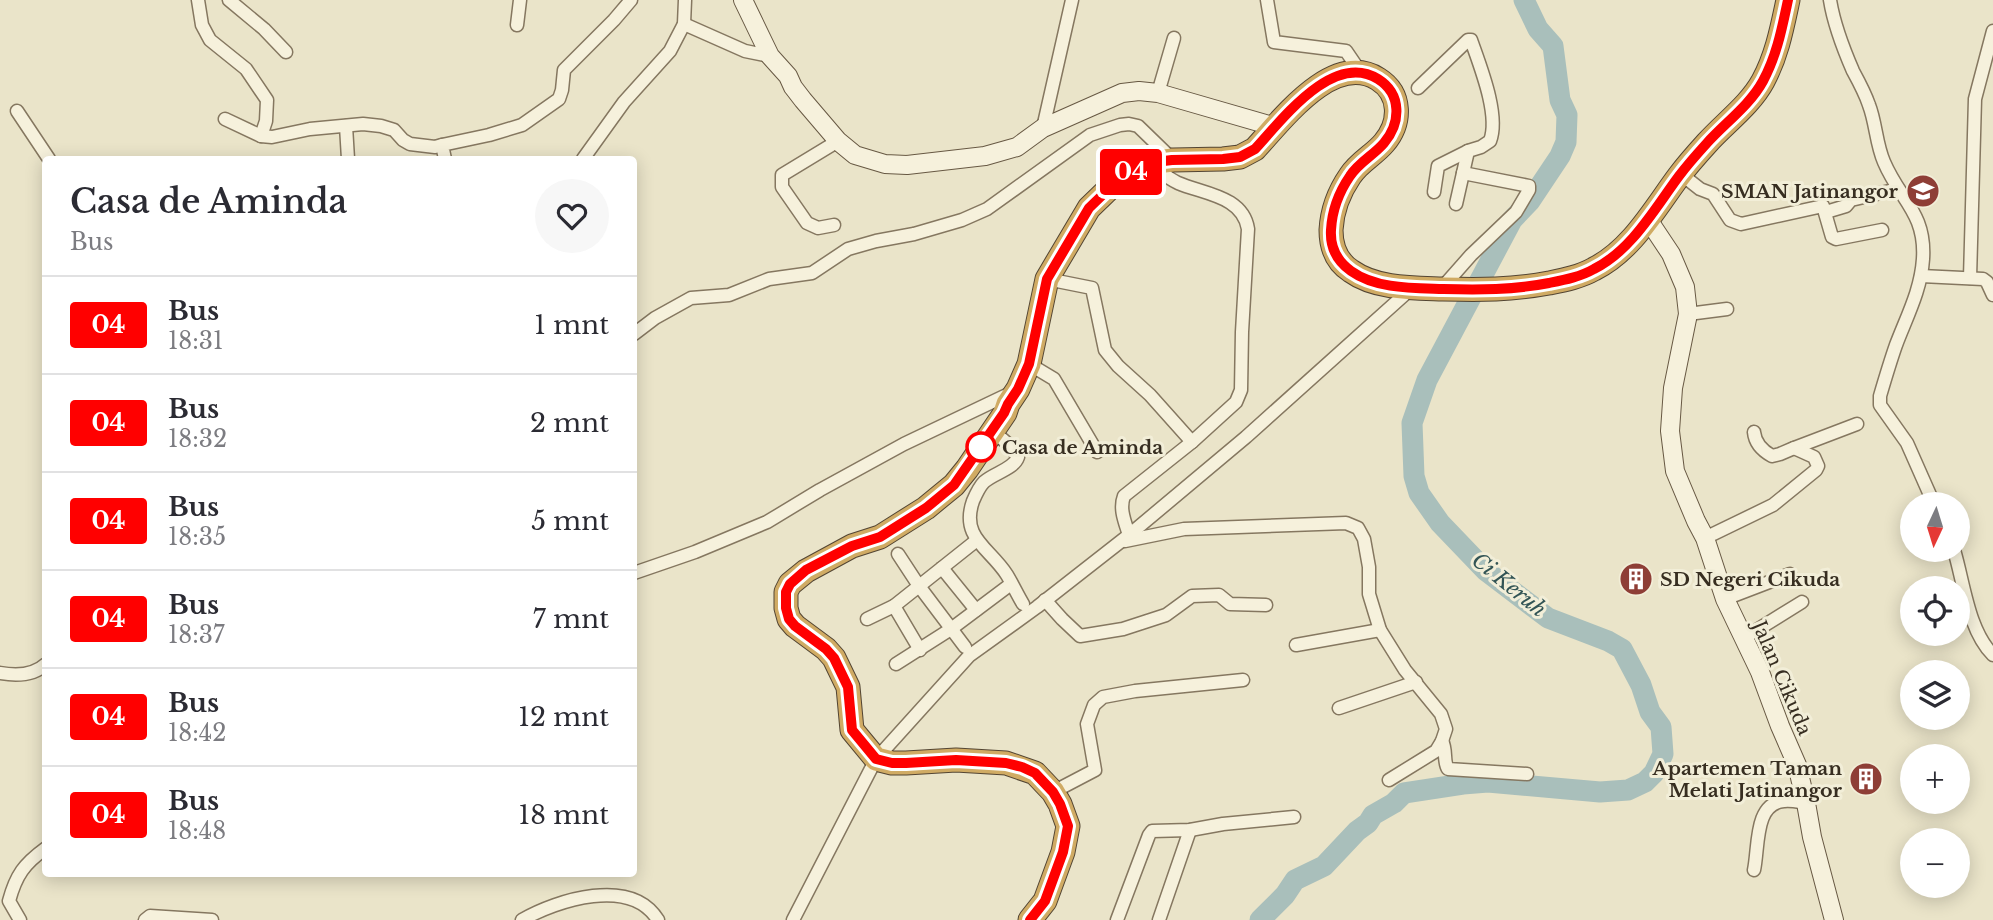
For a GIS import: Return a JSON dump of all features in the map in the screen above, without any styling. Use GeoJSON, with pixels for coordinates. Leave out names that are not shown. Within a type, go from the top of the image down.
{"type":"FeatureCollection","features":[{"type":"Feature","properties":{"kind":"highway"},"geometry":{"type":"LineString","coordinates":[[1030,920],[1047,911],[1068,826],[1053,792],[1035,773],[1006,763],[956,760],[892,763],[876,759],[852,730],[848,687],[839,666],[826,649],[789,619],[786,592],[790,584],[806,570],[852,546],[880,537],[926,508],[954,485],[993,431],[1018,389],[1029,364],[1047,279],[1089,208],[1119,179],[1147,163],[1240,157],[1255,149],[1318,85],[1340,74],[1361,72],[1381,81],[1396,99],[1398,112],[1384,143],[1349,177],[1336,201],[1331,236],[1335,253],[1348,269],[1377,283],[1444,289],[1495,290],[1567,279],[1595,269],[1615,255],[1635,235],[1681,174],[1762,84],[1781,40],[1788,0]]}},
{"type":"Feature","properties":{"kind":"street"},"geometry":{"type":"LineString","coordinates":[[198,0],[202,25],[210,40],[246,69],[267,100],[266,121],[261,136]]}},
{"type":"Feature","properties":{"kind":"street"},"geometry":{"type":"LineString","coordinates":[[229,0],[264,29],[285,52]]}},
{"type":"Feature","properties":{"kind":"street"},"geometry":{"type":"LineString","coordinates":[[517,25],[520,0]]}},
{"type":"Feature","properties":{"kind":"street"},"geometry":{"type":"LineString","coordinates":[[225,118],[261,136],[363,124],[394,130],[410,144],[435,147],[489,135],[522,125],[559,99],[564,70],[631,0]]}},
{"type":"Feature","properties":{"kind":"street"},"geometry":{"type":"LineString","coordinates":[[585,156],[624,102],[670,51],[684,24],[685,0]]}},
{"type":"Feature","properties":{"kind":"street"},"geometry":{"type":"LineString","coordinates":[[743,0],[770,56],[838,141],[855,155],[885,164],[907,165],[985,156],[1017,147],[1043,128],[1122,93],[1139,91],[1158,93],[1276,127]]}},
{"type":"Feature","properties":{"kind":"street"},"geometry":{"type":"LineString","coordinates":[[1043,128],[1072,0]]}},
{"type":"Feature","properties":{"kind":"street"},"geometry":{"type":"LineString","coordinates":[[1267,0],[1274,42],[1346,51],[1361,72]]}},
{"type":"Feature","properties":{"kind":"street"},"geometry":{"type":"LineString","coordinates":[[1830,0],[1833,18],[1869,105],[1883,161],[1915,213],[1922,232],[1921,276],[1896,345],[1880,396],[1880,405],[1907,443],[1929,492]]}},
{"type":"Feature","properties":{"kind":"street"},"geometry":{"type":"LineString","coordinates":[[684,24],[745,51],[770,56]]}},
{"type":"Feature","properties":{"kind":"street"},"geometry":{"type":"LineString","coordinates":[[1970,278],[1975,99],[1993,31]]}},
{"type":"Feature","properties":{"kind":"street"},"geometry":{"type":"LineString","coordinates":[[1158,93],[1174,38]]}},
{"type":"Feature","properties":{"kind":"street"},"geometry":{"type":"LineString","coordinates":[[1418,88],[1471,40],[1486,88],[1493,127],[1490,141],[1438,166],[1434,192]]}},
{"type":"Feature","properties":{"kind":"street"},"geometry":{"type":"LineString","coordinates":[[18,111],[47,156]]}},
{"type":"Feature","properties":{"kind":"street"},"geometry":{"type":"LineString","coordinates":[[637,332],[655,318],[691,298],[729,295],[769,279],[812,273],[848,249],[950,223],[987,209],[1090,135],[1120,125],[1139,126],[1172,160]]}},
{"type":"Feature","properties":{"kind":"street"},"geometry":{"type":"LineString","coordinates":[[346,126],[348,156]]}},
{"type":"Feature","properties":{"kind":"street"},"geometry":{"type":"LineString","coordinates":[[834,225],[818,228],[807,223],[781,182],[782,176],[838,141]]}},
{"type":"Feature","properties":{"kind":"street"},"geometry":{"type":"LineString","coordinates":[[442,145],[444,156]]}},
{"type":"Feature","properties":{"kind":"street"},"geometry":{"type":"LineString","coordinates":[[1457,204],[1468,151]]}},
{"type":"Feature","properties":{"kind":"street"},"geometry":{"type":"LineString","coordinates":[[1124,539],[1124,496],[1192,442],[1236,402],[1241,390],[1248,229],[1246,219],[1242,211],[1228,201],[1176,182],[1147,163]]}},
{"type":"Feature","properties":{"kind":"street"},"geometry":{"type":"LineString","coordinates":[[1444,289],[1471,255],[1517,212],[1530,190],[1529,186],[1463,173]]}},
{"type":"Feature","properties":{"kind":"street"},"geometry":{"type":"LineString","coordinates":[[1681,174],[1700,190],[1713,194],[1730,220],[1741,224],[1824,206],[1832,237],[1836,239],[1882,230]]}},
{"type":"Feature","properties":{"kind":"street"},"geometry":{"type":"LineString","coordinates":[[1826,212],[1840,209],[1851,200],[1898,189]]}},
{"type":"Feature","properties":{"kind":"street","name":"Jalan Cikuda"},"geometry":{"type":"LineString","coordinates":[[1647,218],[1671,254],[1685,287],[1688,314],[1673,388],[1672,460],[1679,484],[1705,538],[1725,599],[1760,672],[1797,765],[1812,837],[1834,920]]}},
{"type":"Feature","properties":{"kind":"street"},"geometry":{"type":"LineString","coordinates":[[1921,276],[1983,279],[1993,295]]}},
{"type":"Feature","properties":{"kind":"street"},"geometry":{"type":"LineString","coordinates":[[1047,279],[1092,288],[1105,350],[1192,442]]}},
{"type":"Feature","properties":{"kind":"street"},"geometry":{"type":"LineString","coordinates":[[793,920],[876,759],[970,656],[1124,539],[1246,437],[1413,287]]}},
{"type":"Feature","properties":{"kind":"street"},"geometry":{"type":"LineString","coordinates":[[1688,314],[1727,309]]}},
{"type":"Feature","properties":{"kind":"street"},"geometry":{"type":"LineString","coordinates":[[1029,364],[1054,379],[1097,452]]}},
{"type":"Feature","properties":{"kind":"street"},"geometry":{"type":"LineString","coordinates":[[637,572],[695,552],[767,522],[904,444],[1018,389]]}},
{"type":"Feature","properties":{"kind":"street"},"geometry":{"type":"LineString","coordinates":[[1754,432],[1762,449],[1772,456],[1857,424]]}},
{"type":"Feature","properties":{"kind":"street"},"geometry":{"type":"LineString","coordinates":[[993,431],[1008,443],[1018,457],[1014,464],[982,484],[970,510],[970,526],[977,540],[1007,575],[1023,604]]}},
{"type":"Feature","properties":{"kind":"street"},"geometry":{"type":"LineString","coordinates":[[1705,538],[1773,505],[1816,470],[1818,466],[1814,457],[1794,447]]}},
{"type":"Feature","properties":{"kind":"street"},"geometry":{"type":"LineString","coordinates":[[1124,539],[1184,529],[1346,523],[1358,528],[1364,539],[1369,567],[1369,594],[1380,630],[1396,657],[1441,713],[1446,729],[1436,751],[1389,780]]}},
{"type":"Feature","properties":{"kind":"street"},"geometry":{"type":"LineString","coordinates":[[867,619],[894,606],[977,540]]}},
{"type":"Feature","properties":{"kind":"street"},"geometry":{"type":"LineString","coordinates":[[898,554],[965,647]]}},
{"type":"Feature","properties":{"kind":"street"},"geometry":{"type":"LineString","coordinates":[[1957,562],[1967,604],[1980,636],[1993,655]]}},
{"type":"Feature","properties":{"kind":"street"},"geometry":{"type":"LineString","coordinates":[[942,568],[976,610]]}},
{"type":"Feature","properties":{"kind":"street"},"geometry":{"type":"LineString","coordinates":[[1725,599],[1790,575]]}},
{"type":"Feature","properties":{"kind":"street"},"geometry":{"type":"LineString","coordinates":[[896,664],[951,629],[1011,584]]}},
{"type":"Feature","properties":{"kind":"street"},"geometry":{"type":"LineString","coordinates":[[1045,600],[1080,636],[1123,629],[1166,615],[1192,596],[1219,595],[1230,604],[1266,605]]}},
{"type":"Feature","properties":{"kind":"street"},"geometry":{"type":"LineString","coordinates":[[1744,638],[1802,603]]}},
{"type":"Feature","properties":{"kind":"street"},"geometry":{"type":"LineString","coordinates":[[894,606],[920,650]]}},
{"type":"Feature","properties":{"kind":"street"},"geometry":{"type":"LineString","coordinates":[[1296,645],[1380,630]]}},
{"type":"Feature","properties":{"kind":"street"},"geometry":{"type":"LineString","coordinates":[[0,673],[30,674],[42,667]]}},
{"type":"Feature","properties":{"kind":"street"},"geometry":{"type":"LineString","coordinates":[[1053,792],[1095,770],[1087,724],[1094,705],[1103,697],[1243,680]]}},
{"type":"Feature","properties":{"kind":"street"},"geometry":{"type":"LineString","coordinates":[[1339,708],[1416,682]]}},
{"type":"Feature","properties":{"kind":"street"},"geometry":{"type":"LineString","coordinates":[[1442,741],[1448,769],[1527,774]]}},
{"type":"Feature","properties":{"kind":"street"},"geometry":{"type":"LineString","coordinates":[[1754,870],[1761,819],[1765,811],[1772,804],[1785,800],[1806,803]]}},
{"type":"Feature","properties":{"kind":"street"},"geometry":{"type":"LineString","coordinates":[[1117,920],[1152,831],[1190,830],[1294,817]]}},
{"type":"Feature","properties":{"kind":"street"},"geometry":{"type":"LineString","coordinates":[[1159,920],[1190,830]]}},
{"type":"Feature","properties":{"kind":"street"},"geometry":{"type":"LineString","coordinates":[[20,920],[5,899],[17,875],[42,851]]}},
{"type":"Feature","properties":{"kind":"street"},"geometry":{"type":"LineString","coordinates":[[522,920],[537,911],[589,895],[624,897],[641,903],[657,920]]}},
{"type":"Feature","properties":{"kind":"street"},"geometry":{"type":"LineString","coordinates":[[145,920],[150,916],[212,920]]}},
{"type":"Feature","properties":{"kind":"waterway","name":"Ci Keruh"},"geometry":{"type":"LineString","coordinates":[[1260,920],[1285,895],[1295,880],[1324,866],[1373,815],[1394,803],[1404,793],[1488,782],[1600,792],[1628,790],[1645,782],[1654,773],[1663,754],[1661,727],[1650,712],[1641,685],[1622,649],[1548,618],[1486,571],[1440,523],[1419,493],[1414,476],[1412,423],[1427,380],[1512,220],[1530,201],[1560,156],[1566,142],[1567,115],[1560,100],[1553,46],[1538,29],[1524,0]]}},
{"type":"Feature","properties":{"kind":"bus line","name":"04"},"geometry":{"type":"LineString","coordinates":[[1030,920],[1045,901],[1063,852],[1068,826],[1053,792],[1035,773],[1006,763],[956,760],[892,763],[876,759],[852,730],[848,687],[834,658],[789,619],[785,599],[790,584],[806,570],[852,546],[880,537],[906,521],[954,485],[967,469],[1018,389],[1029,364],[1047,279],[1089,208],[1119,179],[1147,163],[1223,159],[1248,154],[1318,85],[1340,74],[1361,72],[1381,81],[1396,99],[1398,112],[1384,143],[1349,177],[1336,201],[1331,236],[1340,262],[1361,277],[1377,283],[1428,289],[1495,290],[1567,279],[1595,269],[1615,255],[1635,235],[1681,174],[1762,84],[1781,40],[1788,0]]}},
{"type":"Feature","properties":{"kind":"place","name":"SMAN Jatinangor"},"geometry":{"type":"Point","coordinates":[1923,191]}},
{"type":"Feature","properties":{"kind":"place","name":"Casa de Aminda"},"geometry":{"type":"Point","coordinates":[981,447]}},
{"type":"Feature","properties":{"kind":"place","name":"SD Negeri Cikuda"},"geometry":{"type":"Point","coordinates":[1636,579]}},
{"type":"Feature","properties":{"kind":"place","name":"Apartemen Taman Melati Jatinangor"},"geometry":{"type":"Point","coordinates":[1866,779]}}]}
